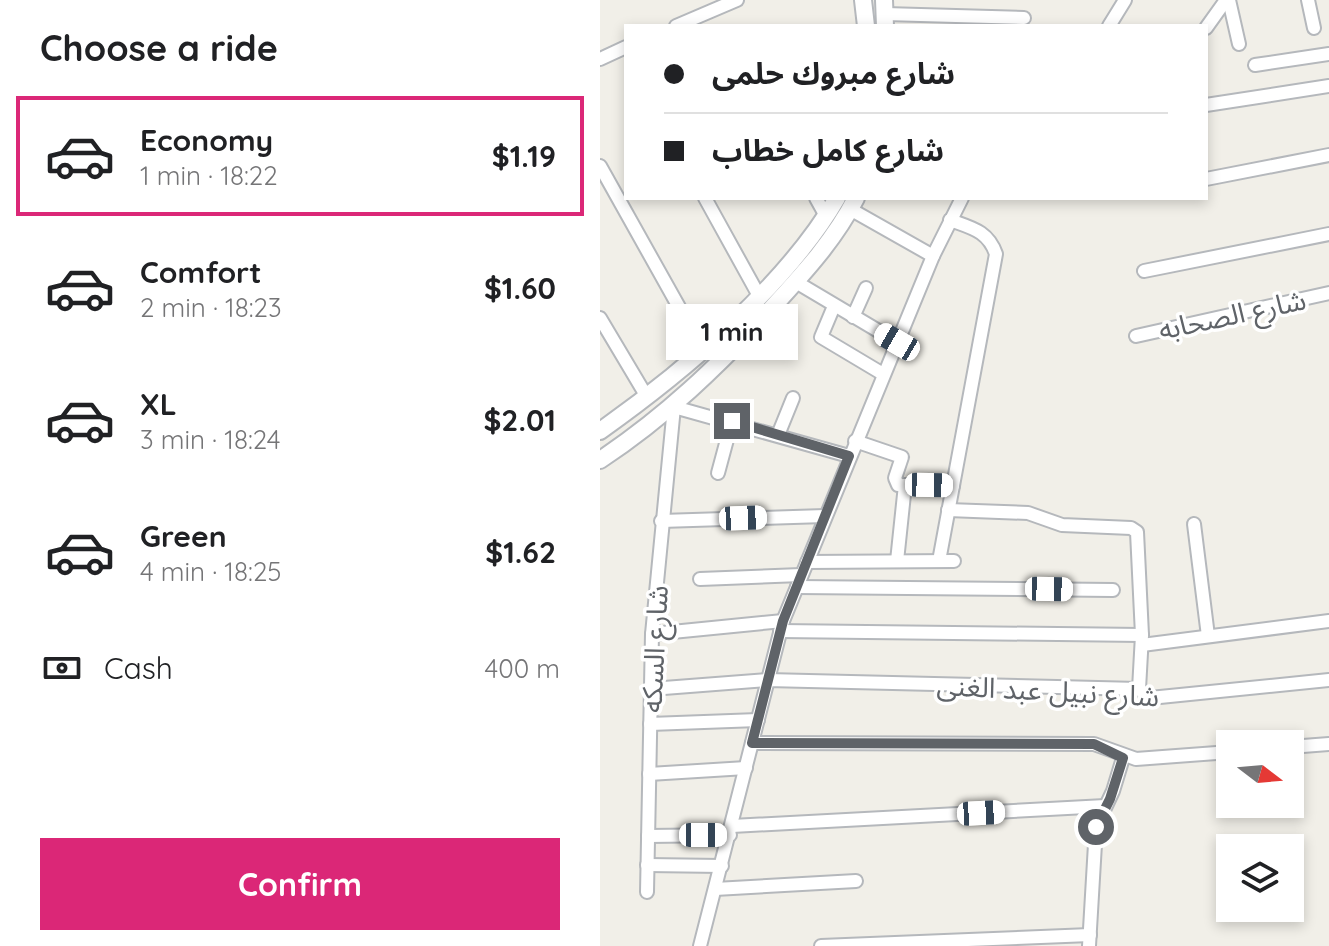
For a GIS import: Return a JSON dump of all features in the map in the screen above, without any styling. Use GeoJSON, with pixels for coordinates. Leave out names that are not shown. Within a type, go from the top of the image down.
{"type":"FeatureCollection","features":[{"type":"Feature","properties":{"kind":"street"},"geometry":{"type":"LineString","coordinates":[[681,24],[737,0]]}},
{"type":"Feature","properties":{"kind":"street"},"geometry":{"type":"LineString","coordinates":[[863,0],[866,24]]}},
{"type":"Feature","properties":{"kind":"street"},"geometry":{"type":"LineString","coordinates":[[1112,24],[1125,0]]}},
{"type":"Feature","properties":{"kind":"street"},"geometry":{"type":"LineString","coordinates":[[1208,25],[1228,0]]}},
{"type":"Feature","properties":{"kind":"street"},"geometry":{"type":"LineString","coordinates":[[1228,0],[1239,44]]}},
{"type":"Feature","properties":{"kind":"street"},"geometry":{"type":"LineString","coordinates":[[1308,0],[1314,28]]}},
{"type":"Feature","properties":{"kind":"street"},"geometry":{"type":"LineString","coordinates":[[885,13],[1024,18]]}},
{"type":"Feature","properties":{"kind":"street"},"geometry":{"type":"LineString","coordinates":[[600,59],[624,50]]}},
{"type":"Feature","properties":{"kind":"street"},"geometry":{"type":"LineString","coordinates":[[1255,65],[1329,54]]}},
{"type":"Feature","properties":{"kind":"street"},"geometry":{"type":"LineString","coordinates":[[1208,105],[1329,86]]}},
{"type":"Feature","properties":{"kind":"street"},"geometry":{"type":"LineString","coordinates":[[1208,179],[1329,155]]}},
{"type":"Feature","properties":{"kind":"street"},"geometry":{"type":"LineString","coordinates":[[600,166],[703,350]]}},
{"type":"Feature","properties":{"kind":"street"},"geometry":{"type":"LineString","coordinates":[[706,200],[758,294]]}},
{"type":"Feature","properties":{"kind":"street"},"geometry":{"type":"LineString","coordinates":[[817,200],[826,216]]}},
{"type":"Feature","properties":{"kind":"street"},"geometry":{"type":"LineString","coordinates":[[600,431],[703,350],[800,251],[836,200]]}},
{"type":"Feature","properties":{"kind":"street"},"geometry":{"type":"LineString","coordinates":[[700,946],[782,626],[883,374],[933,256],[961,200]]}},
{"type":"Feature","properties":{"kind":"street"},"geometry":{"type":"LineString","coordinates":[[600,460],[674,407],[713,372],[826,247],[853,204],[933,256]]}},
{"type":"Feature","properties":{"kind":"street"},"geometry":{"type":"LineString","coordinates":[[939,561],[996,254],[991,241],[981,232],[950,220]]}},
{"type":"Feature","properties":{"kind":"street"},"geometry":{"type":"LineString","coordinates":[[1144,271],[1329,234]]}},
{"type":"Feature","properties":{"kind":"street"},"geometry":{"type":"LineString","coordinates":[[796,282],[897,342]]}},
{"type":"Feature","properties":{"kind":"street"},"geometry":{"type":"LineString","coordinates":[[853,317],[866,288]]}},
{"type":"Feature","properties":{"kind":"street","name":"شارع الصحابه"},"geometry":{"type":"LineString","coordinates":[[1136,336],[1329,293]]}},
{"type":"Feature","properties":{"kind":"street"},"geometry":{"type":"LineString","coordinates":[[834,306],[821,337],[883,374]]}},
{"type":"Feature","properties":{"kind":"street"},"geometry":{"type":"LineString","coordinates":[[600,318],[647,397]]}},
{"type":"Feature","properties":{"kind":"street"},"geometry":{"type":"LineString","coordinates":[[778,435],[793,398]]}},
{"type":"Feature","properties":{"kind":"street"},"geometry":{"type":"LineString","coordinates":[[674,407],[849,456]]}},
{"type":"Feature","properties":{"kind":"street","name":"شارع السكه"},"geometry":{"type":"LineString","coordinates":[[647,892],[652,634],[674,407]]}},
{"type":"Feature","properties":{"kind":"street"},"geometry":{"type":"LineString","coordinates":[[718,473],[732,421]]}},
{"type":"Feature","properties":{"kind":"street"},"geometry":{"type":"LineString","coordinates":[[855,441],[899,455],[902,462],[895,482],[953,486]]}},
{"type":"Feature","properties":{"kind":"street"},"geometry":{"type":"LineString","coordinates":[[897,561],[905,485]]}},
{"type":"Feature","properties":{"kind":"street"},"geometry":{"type":"LineString","coordinates":[[948,510],[1028,513],[1062,525],[1131,528],[1140,539],[1142,640],[1139,689]]}},
{"type":"Feature","properties":{"kind":"street"},"geometry":{"type":"LineString","coordinates":[[661,521],[825,516]]}},
{"type":"Feature","properties":{"kind":"street"},"geometry":{"type":"LineString","coordinates":[[1194,524],[1208,636]]}},
{"type":"Feature","properties":{"kind":"street"},"geometry":{"type":"LineString","coordinates":[[802,575],[897,561],[954,561]]}},
{"type":"Feature","properties":{"kind":"street"},"geometry":{"type":"LineString","coordinates":[[700,579],[802,575],[1113,590]]}},
{"type":"Feature","properties":{"kind":"street"},"geometry":{"type":"LineString","coordinates":[[652,634],[782,626],[1142,640],[1208,636],[1329,621]]}},
{"type":"Feature","properties":{"kind":"street","name":"شارع نبيل عبد الغنى"},"geometry":{"type":"LineString","coordinates":[[651,689],[767,680],[1139,689],[1150,698],[1329,680]]}},
{"type":"Feature","properties":{"kind":"street"},"geometry":{"type":"LineString","coordinates":[[650,724],[758,720]]}},
{"type":"Feature","properties":{"kind":"street"},"geometry":{"type":"LineString","coordinates":[[752,743],[1094,744],[1123,758],[1216,753]]}},
{"type":"Feature","properties":{"kind":"street"},"geometry":{"type":"LineString","coordinates":[[1304,746],[1329,744]]}},
{"type":"Feature","properties":{"kind":"street"},"geometry":{"type":"LineString","coordinates":[[821,946],[1089,940],[1096,827],[1123,758]]}},
{"type":"Feature","properties":{"kind":"street"},"geometry":{"type":"LineString","coordinates":[[649,774],[746,768]]}},
{"type":"Feature","properties":{"kind":"street"},"geometry":{"type":"LineString","coordinates":[[648,836],[1105,806]]}},
{"type":"Feature","properties":{"kind":"street"},"geometry":{"type":"LineString","coordinates":[[647,865],[722,866]]}},
{"type":"Feature","properties":{"kind":"street"},"geometry":{"type":"LineString","coordinates":[[715,889],[856,881]]}},
{"type":"Feature","properties":{"kind":"route"},"geometry":{"type":"LineString","coordinates":[[732,421],[849,456],[783,621],[752,743],[1094,744],[1123,758],[1110,799],[1096,827]]}}]}
